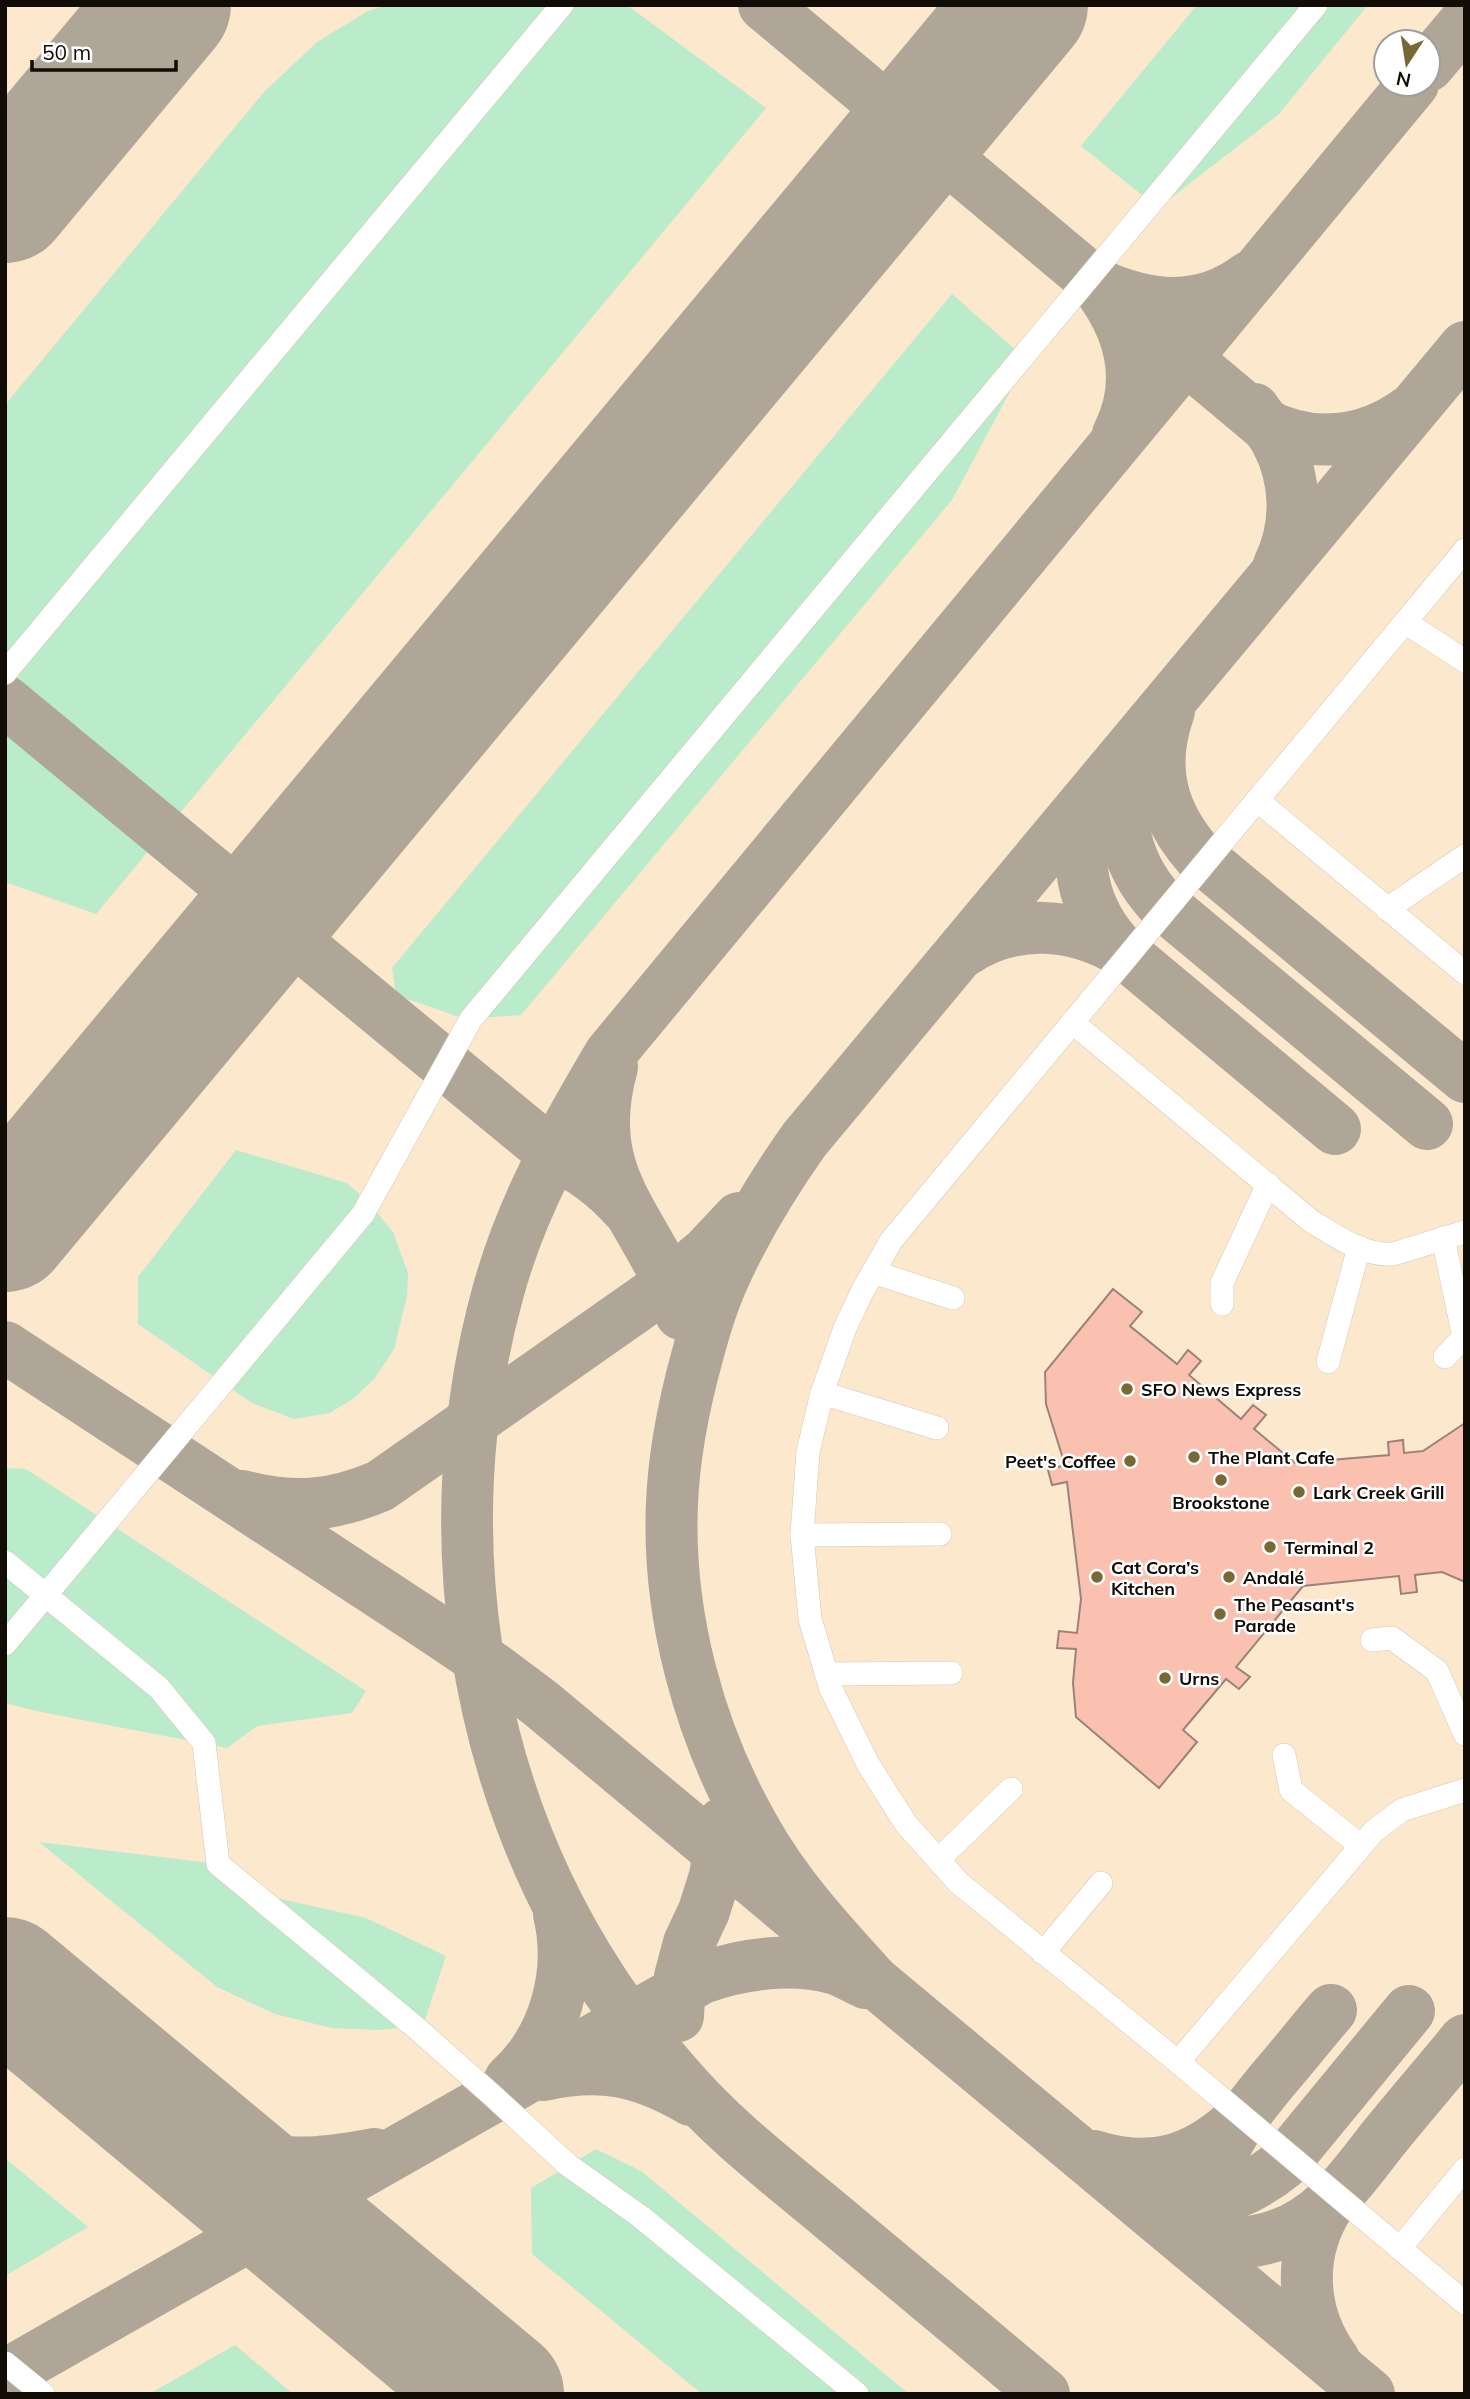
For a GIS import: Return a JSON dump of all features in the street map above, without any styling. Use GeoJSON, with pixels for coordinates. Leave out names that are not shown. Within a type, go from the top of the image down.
{"type":"FeatureCollection","features":[{"type":"Feature","properties":{"kind":"lane"},"geometry":{"type":"LineString","coordinates":[[5,673],[562,5]]}},
{"type":"Feature","properties":{"kind":"lane"},"geometry":{"type":"LineString","coordinates":[[5,1644],[363,1214],[471,1019],[1316,5]]}},
{"type":"Feature","properties":{"kind":"lane"},"geometry":{"type":"LineString","coordinates":[[1465,550],[891,1241],[845,1328],[822,1393],[808,1452],[802,1535],[810,1619],[831,1689],[868,1765],[905,1824],[959,1883],[1178,2062],[1465,2303]]}},
{"type":"Feature","properties":{"kind":"lane"},"geometry":{"type":"LineString","coordinates":[[1405,622],[1465,660]]}},
{"type":"Feature","properties":{"kind":"lane"},"geometry":{"type":"LineString","coordinates":[[1257,800],[1465,974]]}},
{"type":"Feature","properties":{"kind":"lane"},"geometry":{"type":"LineString","coordinates":[[1387,909],[1465,856]]}},
{"type":"Feature","properties":{"kind":"lane"},"geometry":{"type":"LineString","coordinates":[[1072,1022],[1311,1221],[1341,1240],[1381,1254],[1393,1254],[1454,1235],[1464,1337],[1446,1357]]}},
{"type":"Feature","properties":{"kind":"lane"},"geometry":{"type":"LineString","coordinates":[[1222,1304],[1222,1283],[1268,1184]]}},
{"type":"Feature","properties":{"kind":"lane"},"geometry":{"type":"LineString","coordinates":[[1328,1362],[1359,1247]]}},
{"type":"Feature","properties":{"kind":"lane"},"geometry":{"type":"LineString","coordinates":[[873,1272],[954,1298]]}},
{"type":"Feature","properties":{"kind":"lane"},"geometry":{"type":"LineString","coordinates":[[822,1393],[937,1428]]}},
{"type":"Feature","properties":{"kind":"lane"},"geometry":{"type":"LineString","coordinates":[[802,1535],[940,1534]]}},
{"type":"Feature","properties":{"kind":"lane"},"geometry":{"type":"LineString","coordinates":[[5,1562],[159,1688],[204,1743],[218,1864],[414,2026],[568,2165],[641,2217],[857,2394]]}},
{"type":"Feature","properties":{"kind":"lane"},"geometry":{"type":"LineString","coordinates":[[1371,1640],[1392,1639],[1437,1671],[1465,1734]]}},
{"type":"Feature","properties":{"kind":"lane"},"geometry":{"type":"LineString","coordinates":[[827,1674],[951,1673]]}},
{"type":"Feature","properties":{"kind":"lane"},"geometry":{"type":"LineString","coordinates":[[1284,1755],[1291,1790],[1361,1846]]}},
{"type":"Feature","properties":{"kind":"lane"},"geometry":{"type":"LineString","coordinates":[[938,1860],[1011,1789]]}},
{"type":"Feature","properties":{"kind":"lane"},"geometry":{"type":"LineString","coordinates":[[1178,2062],[1374,1831],[1402,1810],[1465,1790]]}},
{"type":"Feature","properties":{"kind":"lane"},"geometry":{"type":"LineString","coordinates":[[1043,1953],[1101,1883]]}},
{"type":"Feature","properties":{"kind":"lane"},"geometry":{"type":"LineString","coordinates":[[1400,2248],[1465,2169]]}},
{"type":"Feature","properties":{"kind":"lane"},"geometry":{"type":"LineString","coordinates":[[5,2363],[43,2394]]}},
{"type":"Feature","properties":{"kind":"shaded area"},"geometry":{"type":"Polygon","coordinates":[[[5,5],[1465,5],[1465,2394],[5,2394],[5,5]]]}},
{"type":"Feature","properties":{"kind":"green space"},"geometry":{"type":"Polygon","coordinates":[[[386,5],[627,5],[766,108],[96,914],[5,882],[5,405],[264,92],[317,42],[368,11],[386,5]]]}},
{"type":"Feature","properties":{"kind":"green space"},"geometry":{"type":"Polygon","coordinates":[[[1197,5],[1368,5],[1278,115],[1158,208],[1081,146],[1197,5]]]}},
{"type":"Feature","properties":{"kind":"green space"},"geometry":{"type":"Polygon","coordinates":[[[952,294],[1027,360],[952,500],[521,1015],[465,1019],[396,995],[392,968],[952,294]]]}},
{"type":"Feature","properties":{"kind":"green space"},"geometry":{"type":"Polygon","coordinates":[[[236,1150],[347,1183],[369,1203],[393,1232],[408,1273],[407,1296],[394,1349],[375,1378],[354,1398],[330,1413],[294,1419],[252,1403],[138,1324],[138,1277],[236,1150]]]}},
{"type":"Feature","properties":{"kind":"green space"},"geometry":{"type":"Polygon","coordinates":[[[5,1468],[26,1469],[366,1691],[352,1713],[257,1726],[227,1748],[5,1703],[5,1468]]]}},
{"type":"Feature","properties":{"kind":"green space"},"geometry":{"type":"Polygon","coordinates":[[[39,1842],[218,1864],[249,1892],[366,1918],[446,1956],[423,2026],[379,2030],[332,2028],[275,2014],[217,1987],[39,1842]]]}},
{"type":"Feature","properties":{"kind":"green space"},"geometry":{"type":"Polygon","coordinates":[[[596,2149],[641,2171],[909,2394],[702,2394],[532,2254],[531,2188],[596,2149]]]}},
{"type":"Feature","properties":{"kind":"green space"},"geometry":{"type":"Polygon","coordinates":[[[5,2158],[88,2227],[5,2276],[5,2158]]]}},
{"type":"Feature","properties":{"kind":"green space"},"geometry":{"type":"Polygon","coordinates":[[[235,2345],[293,2394],[149,2394],[235,2345]]]}},
{"type":"Feature","properties":{"kind":"building","name":"Terminal 2"},"geometry":{"type":"Polygon","coordinates":[[[1113,1289],[1142,1312],[1130,1326],[1177,1364],[1188,1350],[1201,1361],[1189,1375],[1241,1419],[1253,1405],[1266,1415],[1254,1429],[1295,1463],[1389,1455],[1388,1442],[1403,1440],[1404,1453],[1423,1451],[1465,1423],[1465,1582],[1442,1572],[1415,1575],[1417,1592],[1401,1594],[1399,1576],[1303,1586],[1236,1667],[1250,1677],[1239,1689],[1226,1679],[1183,1730],[1197,1742],[1159,1788],[1076,1717],[1073,1683],[1076,1649],[1057,1648],[1059,1631],[1077,1633],[1081,1599],[1067,1482],[1052,1485],[1048,1470],[1065,1465],[1046,1404],[1045,1372],[1113,1289]]]}},
{"type":"Feature","properties":{"kind":"taxiway"},"geometry":{"type":"LineString","coordinates":[[127,52],[176,5]]}},
{"type":"Feature","properties":{"kind":"taxiway"},"geometry":{"type":"LineString","coordinates":[[764,5],[1264,424],[1300,437],[1338,439],[1374,430],[1408,412]]}},
{"type":"Feature","properties":{"kind":"taxiway"},"geometry":{"type":"LineString","coordinates":[[1442,49],[1465,22]]}},
{"type":"Feature","properties":{"kind":"taxiway"},"geometry":{"type":"LineString","coordinates":[[1044,2394],[770,2165],[693,2094],[619,2006],[557,1903],[521,1821],[494,1735],[476,1648],[468,1559],[469,1469],[479,1380],[498,1292],[519,1229],[561,1140],[610,1054],[1401,98]]}},
{"type":"Feature","properties":{"kind":"taxiway"},"geometry":{"type":"LineString","coordinates":[[1118,434],[1131,394],[1130,356],[1117,318],[1095,283],[1134,297],[1173,303],[1212,297],[1249,277]]}},
{"type":"Feature","properties":{"kind":"taxiway"},"geometry":{"type":"LineString","coordinates":[[871,1978],[823,1925],[766,1849],[734,1791],[717,1752],[690,1671],[675,1587],[672,1503],[677,1448],[684,1411],[712,1307],[732,1259],[751,1224],[804,1140],[1465,347]]}},
{"type":"Feature","properties":{"kind":"taxiway"},"geometry":{"type":"LineString","coordinates":[[1254,409],[1276,440],[1288,470],[1291,486],[1290,534],[1279,565]]}},
{"type":"Feature","properties":{"kind":"taxiway"},"geometry":{"type":"LineString","coordinates":[[5,701],[552,1153],[592,1177],[627,1209]]}},
{"type":"Feature","properties":{"kind":"taxiway"},"geometry":{"type":"LineString","coordinates":[[1169,711],[1160,751],[1162,788],[1175,823],[1186,840],[1199,856],[1465,1077]]}},
{"type":"Feature","properties":{"kind":"taxiway"},"geometry":{"type":"LineString","coordinates":[[1135,747],[1123,788],[1124,829],[1137,868],[1161,903],[1427,1124]]}},
{"type":"Feature","properties":{"kind":"taxiway"},"geometry":{"type":"LineString","coordinates":[[1094,797],[1082,838],[1083,879],[1097,918],[1109,936],[1123,952],[1335,1129]]}},
{"type":"Feature","properties":{"kind":"taxiway"},"geometry":{"type":"LineString","coordinates":[[964,951],[1003,933],[1044,928],[1084,935],[1123,952]]}},
{"type":"Feature","properties":{"kind":"taxiway"},"geometry":{"type":"LineString","coordinates":[[612,1067],[605,1107],[605,1141],[612,1170],[623,1198],[668,1281],[681,1314]]}},
{"type":"Feature","properties":{"kind":"taxiway"},"geometry":{"type":"LineString","coordinates":[[242,1496],[278,1503],[312,1504],[345,1498],[380,1486],[670,1283],[706,1253],[739,1218]]}},
{"type":"Feature","properties":{"kind":"taxiway"},"geometry":{"type":"LineString","coordinates":[[5,1347],[426,1623],[540,1703],[1369,2394]]}},
{"type":"Feature","properties":{"kind":"taxiway"},"geometry":{"type":"LineString","coordinates":[[678,2016],[680,1977],[689,1943],[704,1911],[715,1876],[723,1823]]}},
{"type":"Feature","properties":{"kind":"taxiway"},"geometry":{"type":"LineString","coordinates":[[510,2080],[526,2064],[539,2045],[557,2004],[564,1959],[559,1914]]}},
{"type":"Feature","properties":{"kind":"taxiway"},"geometry":{"type":"LineString","coordinates":[[5,2375],[702,1978],[751,1965],[802,1963],[836,1969],[866,1983]]}},
{"type":"Feature","properties":{"kind":"taxiway"},"geometry":{"type":"LineString","coordinates":[[1215,2232],[1211,2209],[1212,2188],[1225,2148],[1248,2111],[1331,2010]]}},
{"type":"Feature","properties":{"kind":"taxiway"},"geometry":{"type":"LineString","coordinates":[[1136,2192],[1175,2203],[1194,2203],[1232,2194],[1267,2176],[1283,2164],[1409,2011]]}},
{"type":"Feature","properties":{"kind":"taxiway"},"geometry":{"type":"LineString","coordinates":[[1176,2228],[1195,2237],[1236,2243],[1276,2236],[1312,2217],[1344,2188],[1465,2040]]}},
{"type":"Feature","properties":{"kind":"taxiway"},"geometry":{"type":"LineString","coordinates":[[544,2075],[584,2069],[620,2072],[655,2082],[691,2100]]}},
{"type":"Feature","properties":{"kind":"taxiway"},"geometry":{"type":"LineString","coordinates":[[158,2110],[222,2146],[261,2159],[293,2163],[374,2154]]}},
{"type":"Feature","properties":{"kind":"taxiway"},"geometry":{"type":"LineString","coordinates":[[1094,2156],[1135,2164],[1172,2160],[1206,2145],[1239,2120]]}},
{"type":"Feature","properties":{"kind":"taxiway"},"geometry":{"type":"LineString","coordinates":[[1330,2203],[1312,2242],[1307,2282],[1314,2323],[1334,2360]]}},
{"type":"Feature","properties":{"kind":"runway"},"geometry":{"type":"LineString","coordinates":[[5,198],[166,5]]}},
{"type":"Feature","properties":{"kind":"runway"},"geometry":{"type":"LineString","coordinates":[[5,1227],[1023,5]]}},
{"type":"Feature","properties":{"kind":"runway"},"geometry":{"type":"LineString","coordinates":[[5,1982],[499,2394]]}},
{"type":"Feature","properties":{"kind":"place","name":"SFO News Express"},"geometry":{"type":"Point","coordinates":[1127,1389]}},
{"type":"Feature","properties":{"kind":"place","name":"The Plant Cafe"},"geometry":{"type":"Point","coordinates":[1194,1457]}},
{"type":"Feature","properties":{"kind":"place","name":"Peet's Coffee"},"geometry":{"type":"Point","coordinates":[1130,1461]}},
{"type":"Feature","properties":{"kind":"place","name":"Brookstone"},"geometry":{"type":"Point","coordinates":[1221,1480]}},
{"type":"Feature","properties":{"kind":"place","name":"Lark Creek Grill"},"geometry":{"type":"Point","coordinates":[1299,1492]}},
{"type":"Feature","properties":{"kind":"place","name":"Terminal 2"},"geometry":{"type":"Point","coordinates":[1270,1547]}},
{"type":"Feature","properties":{"kind":"place","name":"Cat Cora’s Kitchen"},"geometry":{"type":"Point","coordinates":[1097,1577]}},
{"type":"Feature","properties":{"kind":"place","name":"Andalé"},"geometry":{"type":"Point","coordinates":[1229,1577]}},
{"type":"Feature","properties":{"kind":"place","name":"The Peasant's Parade"},"geometry":{"type":"Point","coordinates":[1220,1614]}},
{"type":"Feature","properties":{"kind":"place","name":"Urns"},"geometry":{"type":"Point","coordinates":[1165,1678]}}]}
